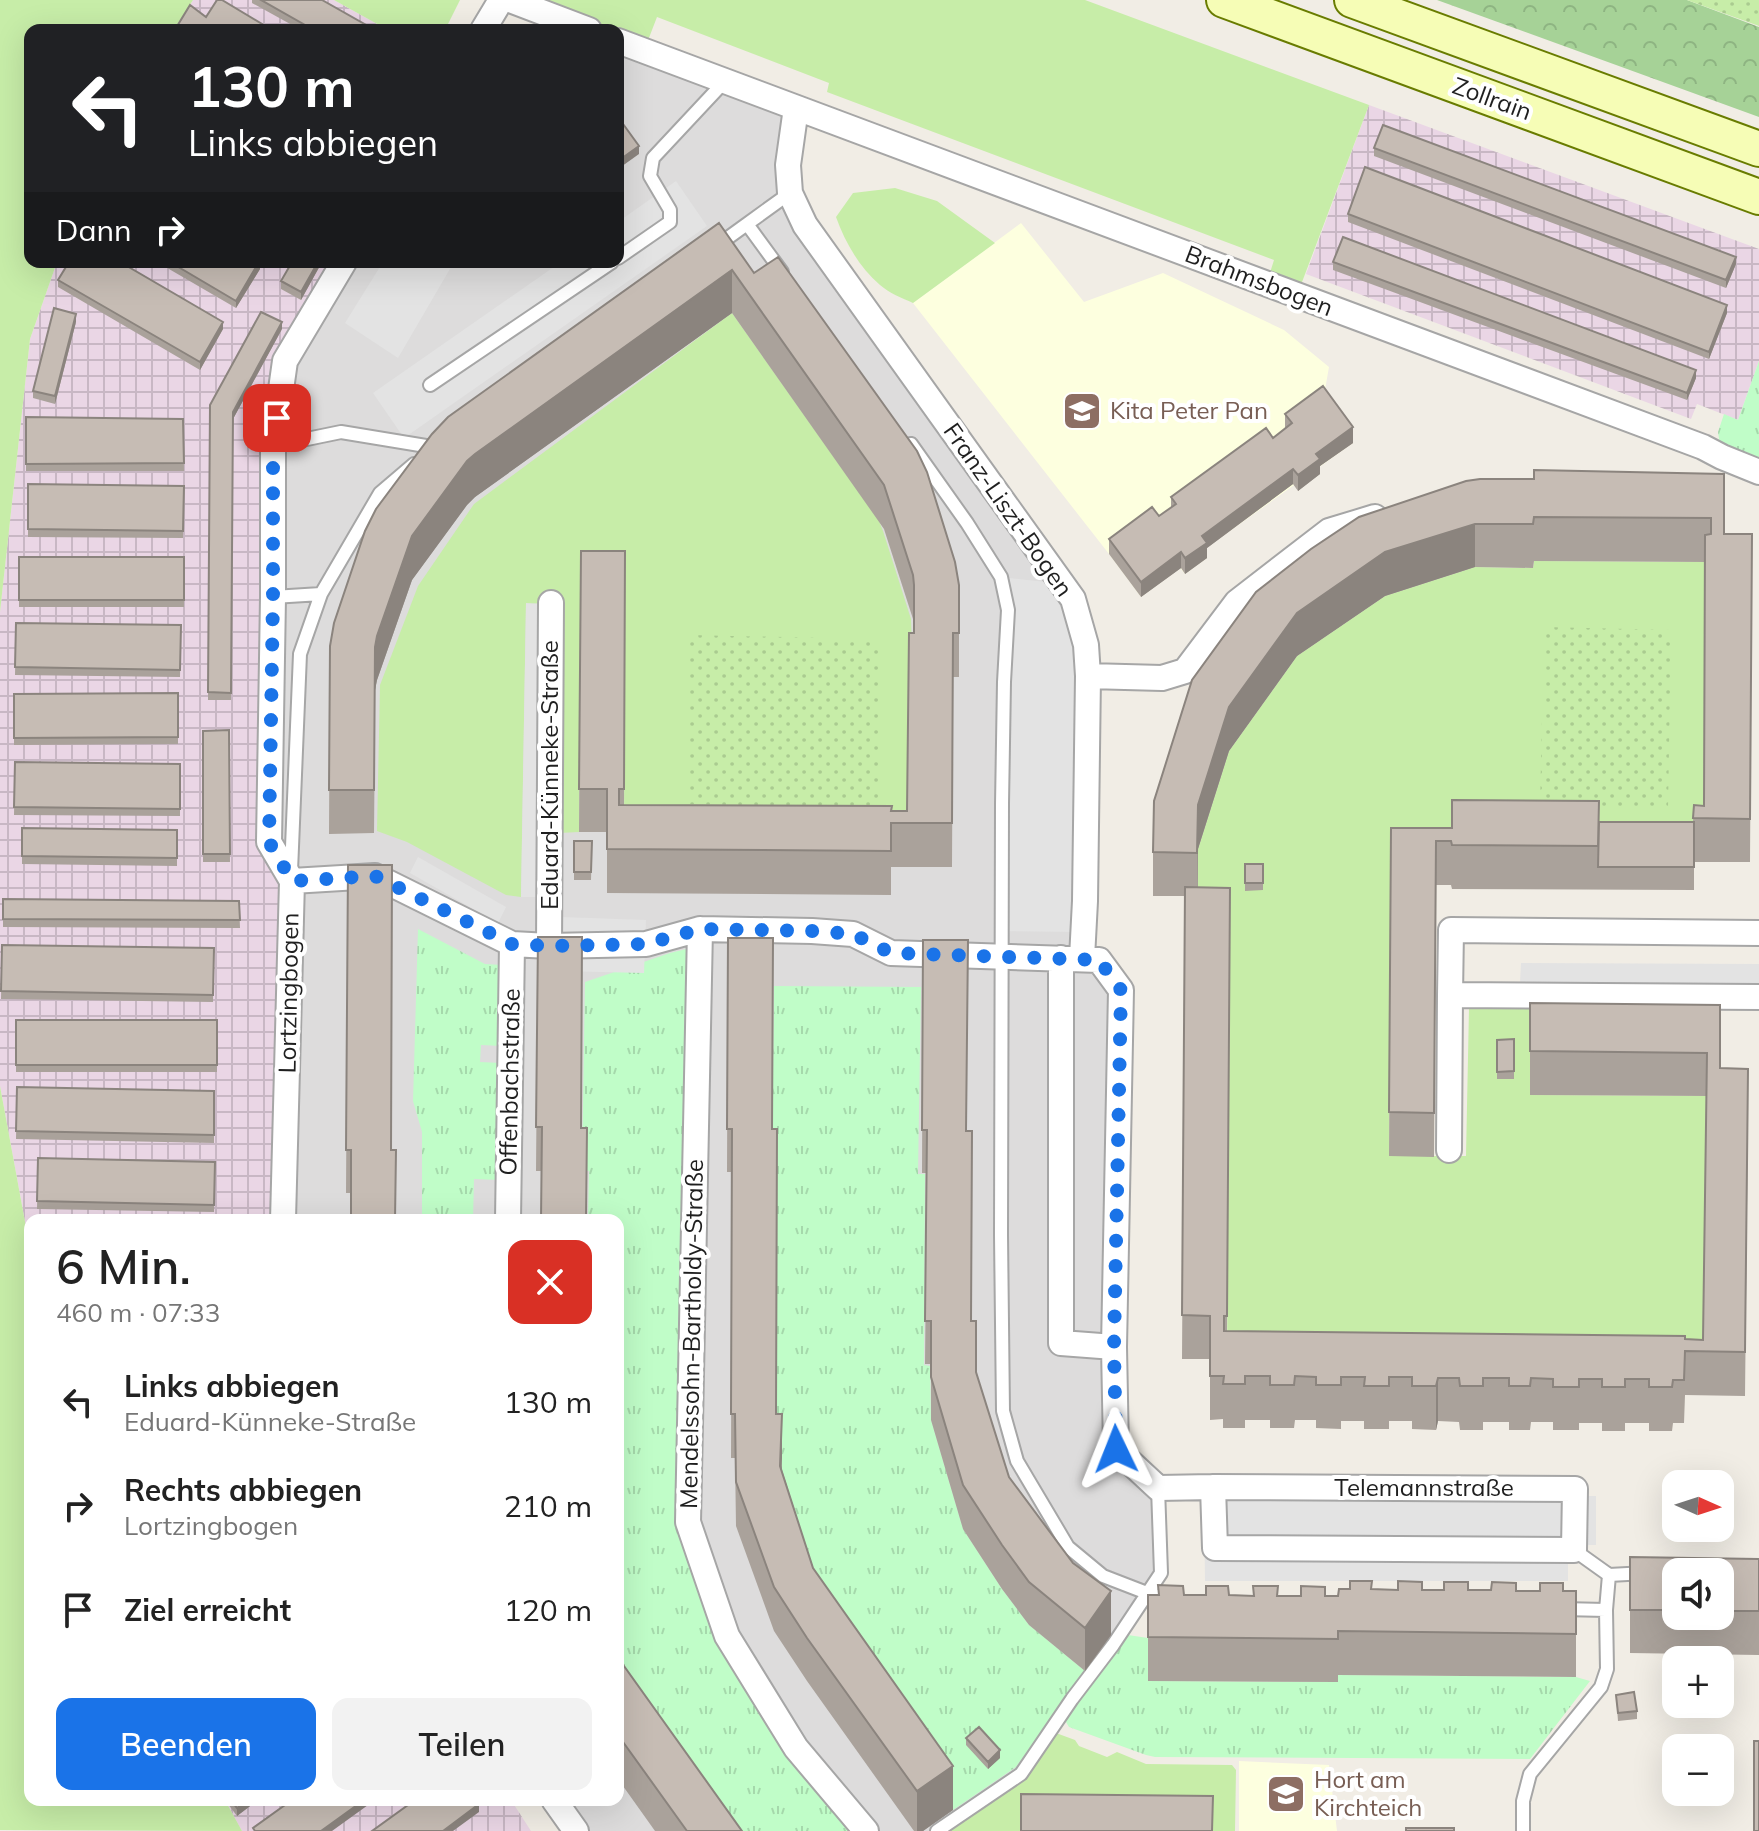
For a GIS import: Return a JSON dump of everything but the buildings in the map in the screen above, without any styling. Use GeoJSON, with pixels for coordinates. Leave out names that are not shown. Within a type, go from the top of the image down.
{"type":"FeatureCollection","features":[{"type":"Feature","properties":{"kind":"main road","name":"Zollrain"},"geometry":{"type":"LineString","coordinates":[[1224,0],[1759,197]]}},
{"type":"Feature","properties":{"kind":"main road","name":"Zollrain"},"geometry":{"type":"LineString","coordinates":[[1352,0],[1759,149]]}},
{"type":"Feature","properties":{"kind":"street"},"geometry":{"type":"LineString","coordinates":[[487,24],[501,0]]}},
{"type":"Feature","properties":{"kind":"street"},"geometry":{"type":"LineString","coordinates":[[510,0],[573,24]]}},
{"type":"Feature","properties":{"kind":"street"},"geometry":{"type":"LineString","coordinates":[[624,43],[796,108]]}},
{"type":"Feature","properties":{"kind":"street","name":"Franz-Liszt-Bogen"},"geometry":{"type":"LineString","coordinates":[[796,108],[788,165],[790,193],[805,225],[1073,599],[1086,645],[1086,887],[1072,958],[1061,1343],[1114,1347]]}},
{"type":"Feature","properties":{"kind":"street","name":"Brahmsbogen"},"geometry":{"type":"LineString","coordinates":[[796,108],[1703,447],[1759,472]]}},
{"type":"Feature","properties":{"kind":"street","name":"Lortzingbogen"},"geometry":{"type":"LineString","coordinates":[[283,1214],[292,881],[269,842],[273,446],[285,361],[340,268]]}},
{"type":"Feature","properties":{"kind":"street"},"geometry":{"type":"LineString","coordinates":[[1712,481],[1722,457]]}},
{"type":"Feature","properties":{"kind":"street"},"geometry":{"type":"LineString","coordinates":[[1088,676],[1162,678],[1185,671],[1237,602],[1329,531],[1397,510]]}},
{"type":"Feature","properties":{"kind":"street","name":"Eduard-Künneke-Straße"},"geometry":{"type":"LineString","coordinates":[[549,946],[551,603]]}},
{"type":"Feature","properties":{"kind":"street","name":"Eduard-Künneke-Straße"},"geometry":{"type":"LineString","coordinates":[[292,881],[375,876],[512,944],[646,944],[700,929],[853,934],[891,953],[1072,958]]}},
{"type":"Feature","properties":{"kind":"street","name":"Mendelssohn-Bartholdy-Straße"},"geometry":{"type":"LineString","coordinates":[[700,929],[688,1522],[727,1636],[796,1748],[866,1831]]}},
{"type":"Feature","properties":{"kind":"street"},"geometry":{"type":"LineString","coordinates":[[1449,1150],[1451,930],[1759,933]]}},
{"type":"Feature","properties":{"kind":"street","name":"Offenbachstraße"},"geometry":{"type":"LineString","coordinates":[[508,1214],[512,944]]}},
{"type":"Feature","properties":{"kind":"street"},"geometry":{"type":"LineString","coordinates":[[1072,958],[1099,960],[1121,990],[1114,1347],[1116,1449],[1158,1488]]}},
{"type":"Feature","properties":{"kind":"street"},"geometry":{"type":"LineString","coordinates":[[1450,995],[1759,997]]}},
{"type":"Feature","properties":{"kind":"street"},"geometry":{"type":"LineString","coordinates":[[1213,1487],[1215,1548],[1574,1550]]}},
{"type":"Feature","properties":{"kind":"street","name":"Telemannstraße"},"geometry":{"type":"LineString","coordinates":[[1158,1488],[1575,1489],[1574,1550]]}},
{"type":"Feature","properties":{"kind":"street"},"geometry":{"type":"LineString","coordinates":[[558,1806],[576,1831]]}},
{"type":"Feature","properties":{"kind":"lane"},"geometry":{"type":"LineString","coordinates":[[624,254],[670,222],[670,210],[650,176],[653,158],[725,81]]}},
{"type":"Feature","properties":{"kind":"lane"},"geometry":{"type":"LineString","coordinates":[[710,251],[790,193]]}},
{"type":"Feature","properties":{"kind":"lane"},"geometry":{"type":"LineString","coordinates":[[747,224],[787,279]]}},
{"type":"Feature","properties":{"kind":"lane"},"geometry":{"type":"LineString","coordinates":[[430,385],[603,268]]}},
{"type":"Feature","properties":{"kind":"lane"},"geometry":{"type":"LineString","coordinates":[[899,429],[967,523],[1001,577],[1008,610],[1002,773],[1003,1411],[1017,1461],[1068,1547],[1103,1576],[1147,1593],[1184,1601]]}},
{"type":"Feature","properties":{"kind":"lane"},"geometry":{"type":"LineString","coordinates":[[273,446],[341,432],[432,447]]}},
{"type":"Feature","properties":{"kind":"lane"},"geometry":{"type":"LineString","coordinates":[[292,881],[300,654],[321,594],[380,493],[445,439]]}},
{"type":"Feature","properties":{"kind":"lane"},"geometry":{"type":"LineString","coordinates":[[273,597],[321,594]]}},
{"type":"Feature","properties":{"kind":"lane"},"geometry":{"type":"LineString","coordinates":[[937,1831],[1021,1774],[1161,1573],[1158,1488]]}},
{"type":"Feature","properties":{"kind":"lane"},"geometry":{"type":"LineString","coordinates":[[1574,1550],[1609,1575],[1661,1572]]}},
{"type":"Feature","properties":{"kind":"lane"},"geometry":{"type":"LineString","coordinates":[[1523,1831],[1523,1801],[1530,1774],[1601,1687],[1607,1669],[1609,1575]]}},
{"type":"Feature","properties":{"kind":"lane"},"geometry":{"type":"LineString","coordinates":[[1543,1609],[1606,1610]]}},
{"type":"Feature","properties":{"kind":"shaded area"},"geometry":{"type":"Polygon","coordinates":[[[193,0],[334,0],[377,24],[178,24],[193,0]]]}},
{"type":"Feature","properties":{"kind":"shaded area"},"geometry":{"type":"Polygon","coordinates":[[[624,43],[796,108],[790,193],[1073,599],[1082,958],[1121,990],[1115,1430],[1158,1488],[1161,1573],[1021,1774],[937,1831],[576,1831],[558,1806],[624,1806],[624,1214],[283,1214],[269,842],[285,361],[340,268],[624,268],[624,43]]]}},
{"type":"Feature","properties":{"kind":"shaded area"},"geometry":{"type":"Polygon","coordinates":[[[1369,105],[1759,249],[1759,361],[1738,420],[1697,404],[1691,419],[1306,274],[1369,105]]]}},
{"type":"Feature","properties":{"kind":"shaded area"},"geometry":{"type":"Polygon","coordinates":[[[676,181],[707,226],[404,438],[373,393],[552,268],[624,268],[624,218],[676,181]]]}},
{"type":"Feature","properties":{"kind":"shaded area","name":"Kita Peter Pan"},"geometry":{"type":"Polygon","coordinates":[[[1021,223],[1084,302],[1163,273],[1284,330],[1329,367],[1323,401],[1353,443],[1202,551],[1207,558],[1185,574],[1180,568],[1141,597],[913,303],[1021,223]]]}},
{"type":"Feature","properties":{"kind":"shaded area"},"geometry":{"type":"Polygon","coordinates":[[[55,268],[340,268],[285,361],[269,842],[292,881],[283,1214],[24,1216],[0,1086],[0,612],[30,339],[55,268]]]}},
{"type":"Feature","properties":{"kind":"shaded area"},"geometry":{"type":"Polygon","coordinates":[[[379,268],[450,268],[398,358],[345,323],[379,268]]]}},
{"type":"Feature","properties":{"kind":"shaded area"},"geometry":{"type":"Polygon","coordinates":[[[1001,577],[1046,582],[1076,612],[1079,932],[999,931],[1001,577]]]}},
{"type":"Feature","properties":{"kind":"shaded area"},"geometry":{"type":"Polygon","coordinates":[[[526,603],[542,604],[538,897],[521,897],[526,603]]]}},
{"type":"Feature","properties":{"kind":"shaded area"},"geometry":{"type":"Polygon","coordinates":[[[418,857],[506,907],[498,923],[410,873],[418,857]]]}},
{"type":"Feature","properties":{"kind":"shaded area"},"geometry":{"type":"Polygon","coordinates":[[[561,917],[646,920],[644,973],[559,971],[561,917]]]}},
{"type":"Feature","properties":{"kind":"shaded area"},"geometry":{"type":"Polygon","coordinates":[[[1521,963],[1759,964],[1759,984],[1520,983],[1521,963]]]}},
{"type":"Feature","properties":{"kind":"shaded area"},"geometry":{"type":"Polygon","coordinates":[[[1204,1496],[1596,1496],[1596,1545],[1568,1545],[1568,1581],[1205,1581],[1204,1496]]]}},
{"type":"Feature","properties":{"kind":"shaded area","name":"Hort am Kirchteich"},"geometry":{"type":"Polygon","coordinates":[[[1239,1761],[1329,1765],[1337,1831],[1239,1831],[1239,1761]]]}},
{"type":"Feature","properties":{"kind":"shaded area"},"geometry":{"type":"Polygon","coordinates":[[[228,1806],[515,1806],[531,1831],[242,1831],[228,1806]]]}},
{"type":"Feature","properties":{"kind":"green space"},"geometry":{"type":"Polygon","coordinates":[[[0,0],[193,0],[178,24],[24,24],[24,268],[55,268],[30,339],[0,612],[0,0]]]}},
{"type":"Feature","properties":{"kind":"green space"},"geometry":{"type":"Polygon","coordinates":[[[334,0],[460,0],[448,24],[377,24],[334,0]]]}},
{"type":"Feature","properties":{"kind":"green space"},"geometry":{"type":"Polygon","coordinates":[[[548,0],[1085,0],[1369,105],[1299,290],[1268,279],[1274,260],[827,92],[829,83],[657,17],[647,43],[624,34],[624,24],[598,24],[555,7],[548,0]]]}},
{"type":"Feature","properties":{"kind":"green space"},"geometry":{"type":"Polygon","coordinates":[[[1437,0],[1687,0],[1759,27],[1759,117],[1437,0]]]}},
{"type":"Feature","properties":{"kind":"green space"},"geometry":{"type":"Polygon","coordinates":[[[1687,0],[1759,0],[1759,26],[1687,0]]]}},
{"type":"Feature","properties":{"kind":"green space"},"geometry":{"type":"Polygon","coordinates":[[[895,188],[937,201],[995,243],[913,303],[872,278],[848,245],[836,217],[853,193],[895,188]]]}},
{"type":"Feature","properties":{"kind":"green space"},"geometry":{"type":"Polygon","coordinates":[[[732,313],[879,521],[883,531],[911,619],[913,676],[908,676],[907,855],[624,832],[625,596],[581,595],[579,832],[559,833],[551,603],[526,604],[521,897],[506,895],[407,842],[377,831],[380,685],[418,586],[474,504],[732,313]]]}},
{"type":"Feature","properties":{"kind":"green space"},"geometry":{"type":"Polygon","coordinates":[[[1759,361],[1759,461],[1720,445],[1718,432],[1724,414],[1738,420],[1759,361]]]}},
{"type":"Feature","properties":{"kind":"green space"},"geometry":{"type":"Polygon","coordinates":[[[1534,561],[1711,562],[1704,849],[1391,871],[1389,1156],[1466,1156],[1469,1008],[1530,1007],[1530,1095],[1707,1096],[1703,1383],[1227,1359],[1230,932],[1197,897],[1198,849],[1229,751],[1297,656],[1385,596],[1475,567],[1533,568],[1534,561]]]}},
{"type":"Feature","properties":{"kind":"green space"},"geometry":{"type":"Polygon","coordinates":[[[1544,627],[1671,630],[1668,809],[1540,807],[1544,627]]]}},
{"type":"Feature","properties":{"kind":"green space"},"geometry":{"type":"Polygon","coordinates":[[[689,635],[873,639],[882,651],[879,808],[686,804],[689,635]]]}},
{"type":"Feature","properties":{"kind":"green space"},"geometry":{"type":"Polygon","coordinates":[[[418,929],[485,964],[502,965],[502,1046],[481,1045],[480,1062],[501,1063],[500,1180],[474,1179],[473,1214],[422,1214],[422,1132],[413,1101],[418,929]]]}},
{"type":"Feature","properties":{"kind":"green space"},"geometry":{"type":"Polygon","coordinates":[[[699,946],[688,1522],[727,1636],[866,1831],[714,1831],[624,1695],[624,1214],[588,1214],[589,1171],[582,1170],[585,982],[699,946]]]}},
{"type":"Feature","properties":{"kind":"green space"},"geometry":{"type":"Polygon","coordinates":[[[774,986],[921,987],[918,1174],[925,1174],[924,1365],[930,1366],[931,1420],[963,1529],[1029,1625],[1085,1671],[1016,1767],[953,1810],[813,1612],[776,1458],[777,1173],[772,1173],[774,986]]]}},
{"type":"Feature","properties":{"kind":"green space"},"geometry":{"type":"Polygon","coordinates":[[[0,1086],[24,1216],[24,1806],[228,1806],[242,1831],[0,1830],[0,1086]]]}},
{"type":"Feature","properties":{"kind":"green space"},"geometry":{"type":"Polygon","coordinates":[[[1128,1635],[1148,1638],[1149,1681],[1338,1682],[1338,1675],[1576,1677],[1590,1681],[1530,1759],[1155,1757],[1069,1727],[1066,1722],[1067,1715],[1128,1635]]]}},
{"type":"Feature","properties":{"kind":"green space"},"geometry":{"type":"Polygon","coordinates":[[[1056,1733],[1107,1757],[1117,1752],[1146,1764],[1232,1765],[1236,1770],[1235,1831],[945,1831],[1002,1790],[1056,1733]]]}},
{"type":"Feature","properties":{"kind":"place","name":"Kita Peter Pan"},"geometry":{"type":"Point","coordinates":[1082,411]}},
{"type":"Feature","properties":{"kind":"place","name":"Hort am Kirchteich"},"geometry":{"type":"Point","coordinates":[1286,1794]}},
{"type":"Feature","properties":{"kind":"route"},"geometry":{"type":"LineString","coordinates":[[277,418],[273,446],[269,842],[292,881],[375,876],[512,944],[646,944],[700,929],[812,931],[853,934],[891,953],[1099,960],[1121,990],[1114,1347],[1116,1449]]}}]}
